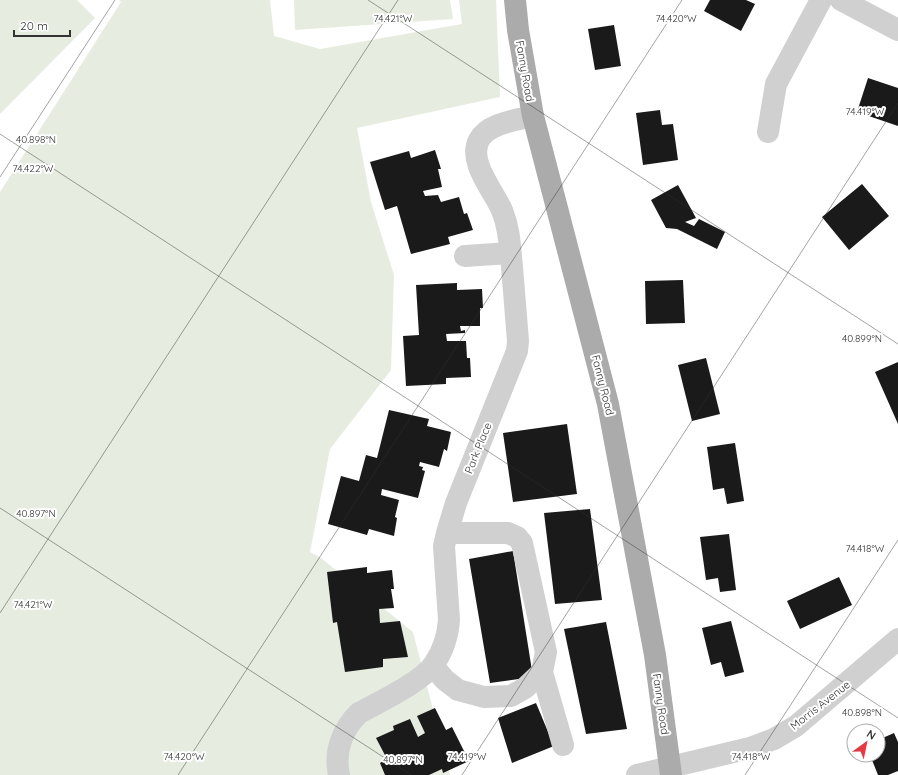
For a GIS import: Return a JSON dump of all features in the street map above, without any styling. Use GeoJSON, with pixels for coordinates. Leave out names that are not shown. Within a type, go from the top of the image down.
{"type":"FeatureCollection","features":[{"type":"Feature","properties":{"kind":"main road","name":"Fanny Road"},"geometry":{"type":"LineString","coordinates":[[515,0],[518,30],[534,116],[608,404],[655,655],[670,771]]}},
{"type":"Feature","properties":{"kind":"street"},"geometry":{"type":"LineString","coordinates":[[768,132],[776,84],[821,0]]}},
{"type":"Feature","properties":{"kind":"street"},"geometry":{"type":"LineString","coordinates":[[841,0],[898,30]]}},
{"type":"Feature","properties":{"kind":"street","name":"Park Place"},"geometry":{"type":"LineString","coordinates":[[339,775],[337,765],[338,752],[342,737],[352,720],[359,713],[410,684],[433,666],[448,631],[449,620],[444,546],[447,533],[456,502],[517,351],[518,341],[508,231],[503,212],[481,171],[476,148],[482,137],[497,126],[534,116]]}},
{"type":"Feature","properties":{"kind":"street"},"geometry":{"type":"LineString","coordinates":[[465,256],[510,252]]}},
{"type":"Feature","properties":{"kind":"street"},"geometry":{"type":"LineString","coordinates":[[447,533],[508,533],[517,537],[522,543],[546,652],[542,672],[563,745]]}},
{"type":"Feature","properties":{"kind":"street","name":"Morris Avenue"},"geometry":{"type":"LineString","coordinates":[[637,775],[670,771],[750,748],[774,739],[796,726],[898,639]]}},
{"type":"Feature","properties":{"kind":"street"},"geometry":{"type":"LineString","coordinates":[[433,666],[445,680],[458,690],[484,697],[511,696],[525,688],[542,672]]}},
{"type":"Feature","properties":{"kind":"shaded area"},"geometry":{"type":"Polygon","coordinates":[[[0,0],[77,0],[95,18],[0,114],[0,0]]]}},
{"type":"Feature","properties":{"kind":"shaded area"},"geometry":{"type":"Polygon","coordinates":[[[119,0],[270,0],[274,36],[320,49],[462,24],[459,0],[496,0],[500,97],[357,128],[371,202],[394,275],[391,370],[330,449],[310,552],[321,558],[413,632],[450,775],[0,775],[0,192],[121,2],[119,0]]]}},
{"type":"Feature","properties":{"kind":"shaded area"},"geometry":{"type":"Polygon","coordinates":[[[294,0],[450,0],[453,19],[295,30],[294,0]]]}},
{"type":"Feature","properties":{"kind":"building"},"geometry":{"type":"Polygon","coordinates":[[[710,0],[746,0],[755,4],[741,31],[704,11],[710,0]]]}},
{"type":"Feature","properties":{"kind":"building"},"geometry":{"type":"Polygon","coordinates":[[[614,25],[621,66],[595,70],[588,29],[614,25]]]}},
{"type":"Feature","properties":{"kind":"building"},"geometry":{"type":"Polygon","coordinates":[[[868,78],[898,88],[898,126],[857,112],[868,78]]]}},
{"type":"Feature","properties":{"kind":"building"},"geometry":{"type":"Polygon","coordinates":[[[660,110],[662,125],[673,124],[678,160],[643,165],[636,113],[660,110]]]}},
{"type":"Feature","properties":{"kind":"building"},"geometry":{"type":"Polygon","coordinates":[[[435,150],[441,169],[438,169],[442,187],[423,191],[425,196],[438,195],[441,202],[459,197],[464,214],[467,213],[473,230],[448,237],[450,244],[411,254],[397,206],[385,210],[370,162],[409,151],[411,158],[435,150]]]}},
{"type":"Feature","properties":{"kind":"building"},"geometry":{"type":"Polygon","coordinates":[[[862,184],[889,216],[849,250],[822,217],[862,184]]]}},
{"type":"Feature","properties":{"kind":"building"},"geometry":{"type":"Polygon","coordinates":[[[678,185],[696,218],[685,222],[694,226],[699,219],[725,232],[717,249],[677,229],[666,228],[651,200],[678,185]]]}},
{"type":"Feature","properties":{"kind":"building"},"geometry":{"type":"Polygon","coordinates":[[[683,280],[685,323],[646,324],[645,281],[683,280]]]}},
{"type":"Feature","properties":{"kind":"building"},"geometry":{"type":"Polygon","coordinates":[[[457,283],[457,290],[482,289],[483,308],[480,308],[480,326],[460,326],[461,331],[465,330],[465,333],[446,334],[447,341],[466,341],[467,358],[470,358],[471,377],[446,378],[446,384],[406,386],[403,336],[419,335],[416,285],[457,283]]]}},
{"type":"Feature","properties":{"kind":"building"},"geometry":{"type":"Polygon","coordinates":[[[706,358],[720,414],[692,421],[678,365],[706,358]]]}},
{"type":"Feature","properties":{"kind":"building"},"geometry":{"type":"Polygon","coordinates":[[[898,362],[898,424],[875,372],[898,362]]]}},
{"type":"Feature","properties":{"kind":"building"},"geometry":{"type":"Polygon","coordinates":[[[389,410],[429,419],[427,426],[451,432],[447,451],[444,449],[439,467],[420,462],[419,466],[423,467],[422,470],[425,471],[418,498],[382,489],[381,495],[399,500],[395,517],[397,518],[394,536],[369,529],[367,535],[328,524],[341,476],[359,481],[366,455],[377,458],[389,410]]]}},
{"type":"Feature","properties":{"kind":"building"},"geometry":{"type":"Polygon","coordinates":[[[567,424],[577,494],[513,502],[503,433],[567,424]]]}},
{"type":"Feature","properties":{"kind":"building"},"geometry":{"type":"Polygon","coordinates":[[[735,443],[744,501],[727,504],[724,488],[713,490],[707,447],[735,443]]]}},
{"type":"Feature","properties":{"kind":"building"},"geometry":{"type":"Polygon","coordinates":[[[590,509],[602,600],[555,604],[544,513],[590,509]]]}},
{"type":"Feature","properties":{"kind":"building"},"geometry":{"type":"Polygon","coordinates":[[[729,534],[736,590],[720,592],[718,578],[706,580],[700,537],[729,534]]]}},
{"type":"Feature","properties":{"kind":"building"},"geometry":{"type":"Polygon","coordinates":[[[513,551],[533,677],[490,683],[469,559],[513,551]]]}},
{"type":"Feature","properties":{"kind":"building"},"geometry":{"type":"Polygon","coordinates":[[[367,567],[367,573],[392,570],[394,589],[391,589],[394,608],[379,609],[380,623],[400,621],[408,657],[383,659],[383,667],[345,672],[337,622],[333,623],[327,572],[367,567]]]}},
{"type":"Feature","properties":{"kind":"building"},"geometry":{"type":"Polygon","coordinates":[[[839,577],[852,605],[800,629],[787,601],[839,577]]]}},
{"type":"Feature","properties":{"kind":"building"},"geometry":{"type":"Polygon","coordinates":[[[731,621],[744,672],[725,677],[721,662],[711,665],[702,628],[731,621]]]}},
{"type":"Feature","properties":{"kind":"building"},"geometry":{"type":"Polygon","coordinates":[[[606,622],[627,729],[586,734],[564,629],[606,622]]]}},
{"type":"Feature","properties":{"kind":"building"},"geometry":{"type":"Polygon","coordinates":[[[536,703],[554,746],[512,763],[498,718],[536,703]]]}},
{"type":"Feature","properties":{"kind":"building"},"geometry":{"type":"Polygon","coordinates":[[[435,708],[446,730],[452,727],[469,761],[443,773],[442,769],[429,775],[385,775],[380,763],[387,759],[376,738],[394,730],[393,726],[410,719],[418,737],[425,733],[417,716],[435,708]]]}},
{"type":"Feature","properties":{"kind":"building"},"geometry":{"type":"Polygon","coordinates":[[[894,733],[898,742],[898,771],[888,775],[878,775],[873,763],[886,763],[886,736],[894,733]]]}}]}
